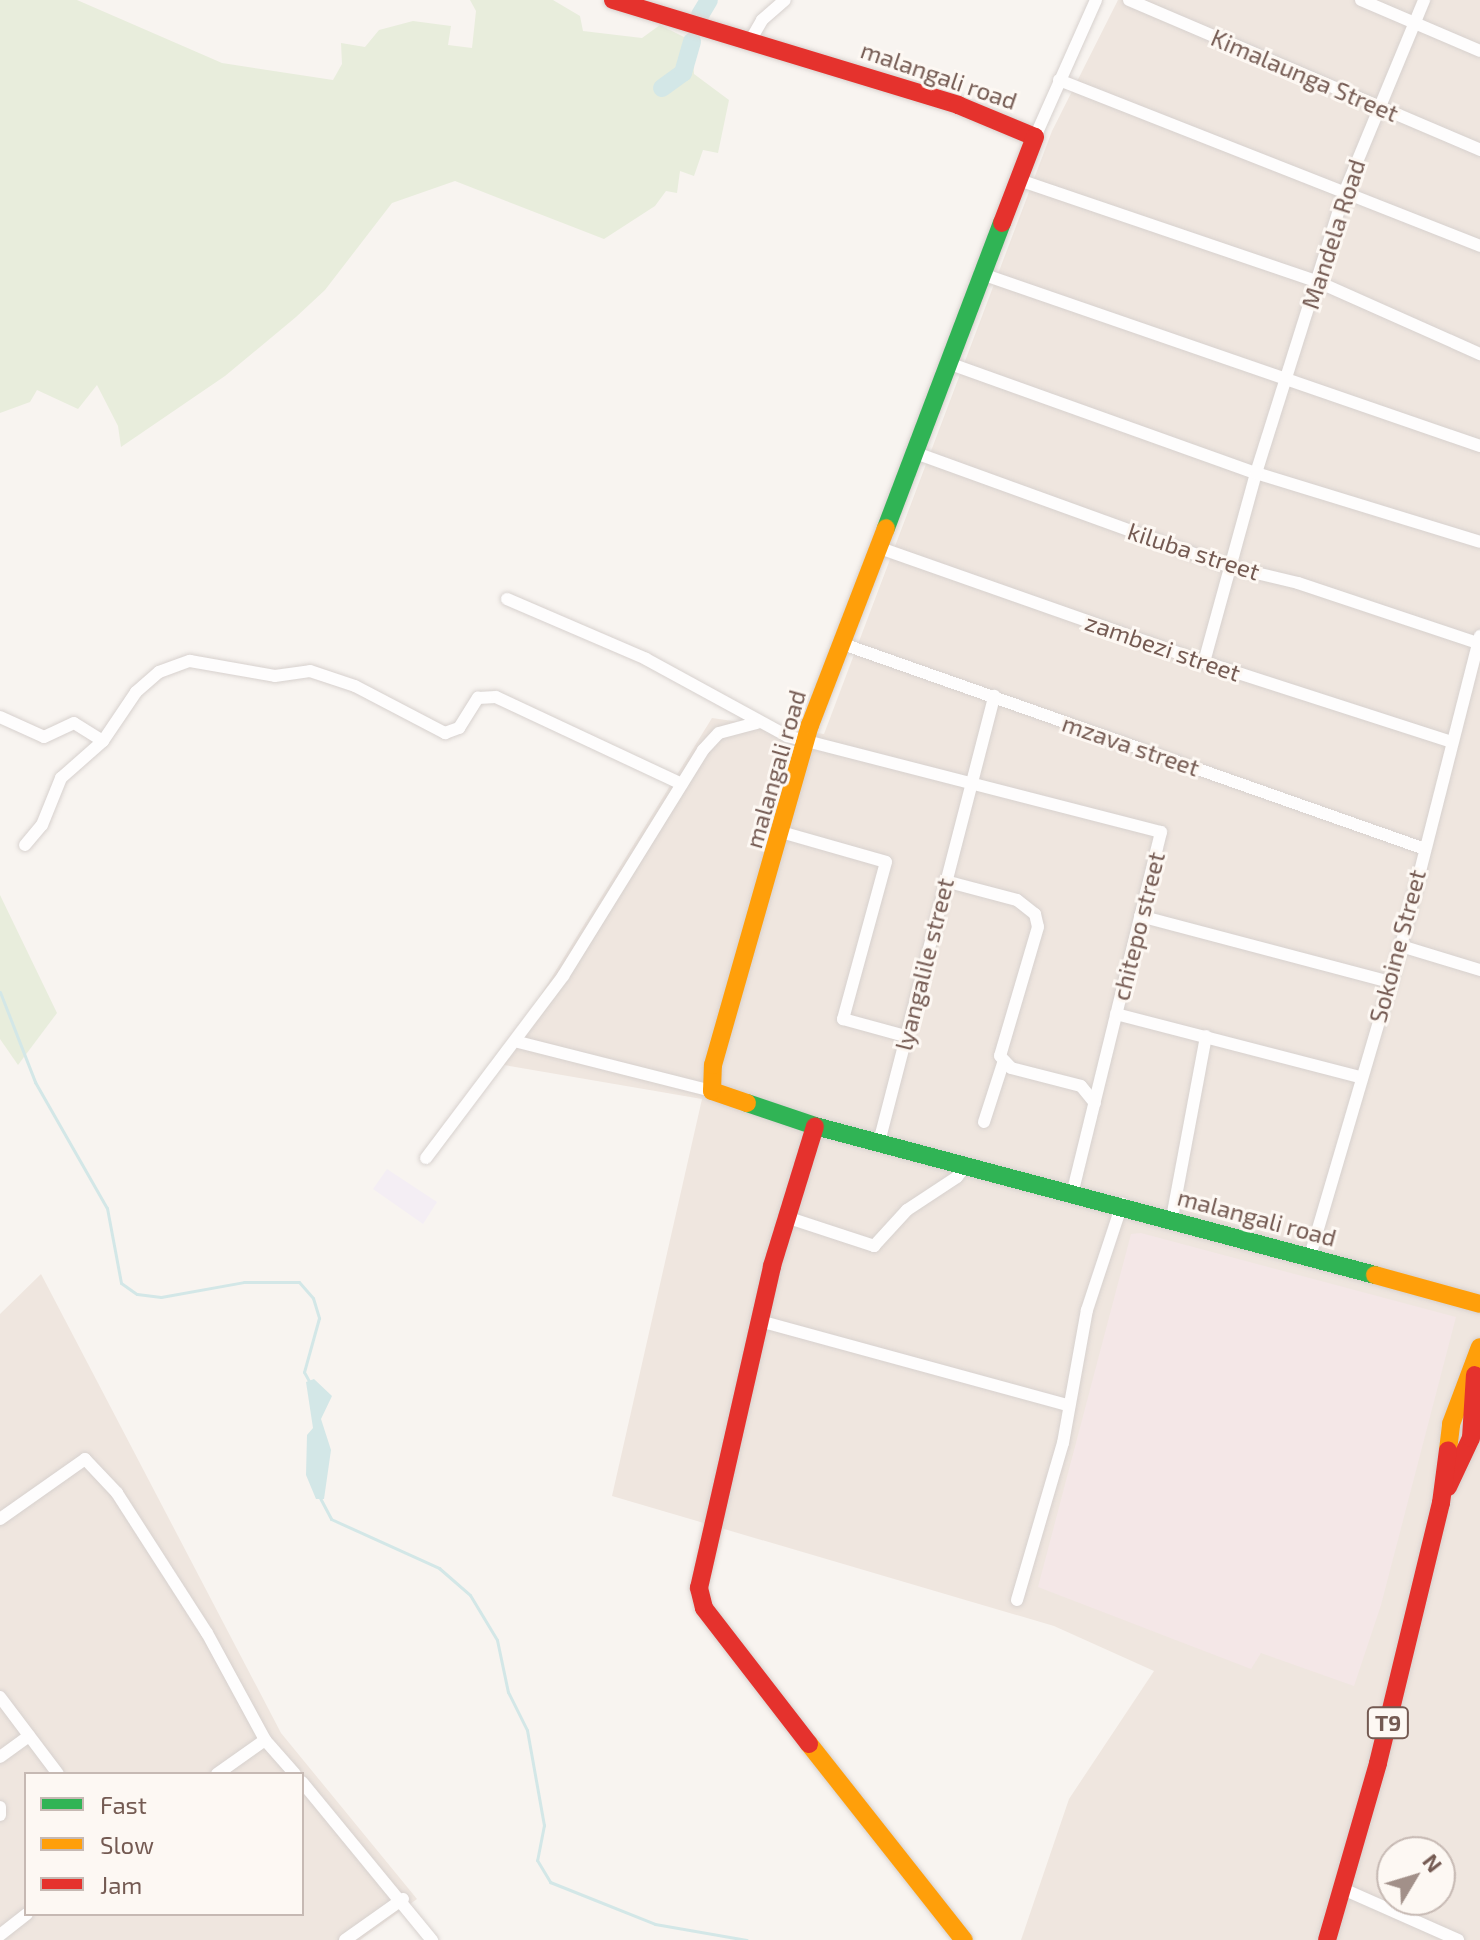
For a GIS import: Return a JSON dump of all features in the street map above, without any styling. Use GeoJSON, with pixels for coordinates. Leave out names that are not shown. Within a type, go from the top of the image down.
{"type":"FeatureCollection","features":[{"type":"Feature","properties":{"kind":"main road","name":"malangali road"},"geometry":{"type":"LineString","coordinates":[[613,0],[958,105],[1035,137],[1022,181],[982,274],[913,452],[805,742],[713,1065],[712,1091],[815,1126],[1122,1204],[1480,1304]]}},
{"type":"Feature","properties":{"kind":"main road"},"geometry":{"type":"LineString","coordinates":[[815,1126],[786,1217],[702,1561],[699,1588],[704,1608],[964,1940]]}},
{"type":"Feature","properties":{"kind":"main road","name":"T9"},"geometry":{"type":"LineString","coordinates":[[1441,1503],[1469,1442],[1474,1422],[1478,1399],[1478,1354]]}},
{"type":"Feature","properties":{"kind":"main road","name":"T9"},"geometry":{"type":"LineString","coordinates":[[1327,1940],[1343,1889],[1441,1503],[1448,1437],[1478,1354]]}},
{"type":"Feature","properties":{"kind":"main road"},"geometry":{"type":"LineString","coordinates":[[1454,1418],[1474,1422]]}},
{"type":"Feature","properties":{"kind":"main road"},"geometry":{"type":"LineString","coordinates":[[1448,1437],[1469,1442]]}},
{"type":"Feature","properties":{"kind":"street"},"geometry":{"type":"LineString","coordinates":[[750,41],[762,20],[785,0]]}},
{"type":"Feature","properties":{"kind":"street"},"geometry":{"type":"LineString","coordinates":[[1035,137],[1096,0]]}},
{"type":"Feature","properties":{"kind":"street","name":"Kimalaunga Street"},"geometry":{"type":"LineString","coordinates":[[1129,0],[1480,150]]}},
{"type":"Feature","properties":{"kind":"street"},"geometry":{"type":"LineString","coordinates":[[1361,0],[1480,51]]}},
{"type":"Feature","properties":{"kind":"street","name":"Mandela Road"},"geometry":{"type":"LineString","coordinates":[[1256,473],[1345,191],[1412,21],[1424,0]]}},
{"type":"Feature","properties":{"kind":"street"},"geometry":{"type":"LineString","coordinates":[[1059,80],[1480,246]]}},
{"type":"Feature","properties":{"kind":"street"},"geometry":{"type":"LineString","coordinates":[[1022,181],[1316,281],[1480,354]]}},
{"type":"Feature","properties":{"kind":"street"},"geometry":{"type":"LineString","coordinates":[[982,274],[1480,446]]}},
{"type":"Feature","properties":{"kind":"street"},"geometry":{"type":"LineString","coordinates":[[948,363],[1256,473],[1480,542]]}},
{"type":"Feature","properties":{"kind":"street","name":"kiluba street"},"geometry":{"type":"LineString","coordinates":[[913,452],[1231,567],[1298,583],[1479,641]]}},
{"type":"Feature","properties":{"kind":"street"},"geometry":{"type":"LineString","coordinates":[[1204,662],[1256,473]]}},
{"type":"Feature","properties":{"kind":"street","name":"zambezi street"},"geometry":{"type":"LineString","coordinates":[[877,547],[1204,662],[1451,742]]}},
{"type":"Feature","properties":{"kind":"street","name":"chitepo street"},"geometry":{"type":"LineString","coordinates":[[507,599],[646,659],[757,723],[805,742],[968,786],[1165,832],[1140,916],[1073,1191]]}},
{"type":"Feature","properties":{"kind":"street","name":"Sokoine Street"},"geometry":{"type":"LineString","coordinates":[[1310,1256],[1359,1077],[1401,946],[1422,848],[1479,641]]}},
{"type":"Feature","properties":{"kind":"street","name":"mzava street"},"geometry":{"type":"LineString","coordinates":[[840,643],[1422,848]]}},
{"type":"Feature","properties":{"kind":"street"},"geometry":{"type":"LineString","coordinates":[[25,845],[42,825],[61,778],[103,741],[124,706],[148,680],[190,661],[275,676],[310,671],[355,686],[445,733],[459,728],[478,698],[496,697],[682,784]]}},
{"type":"Feature","properties":{"kind":"street","name":"lyangalile street"},"geometry":{"type":"LineString","coordinates":[[879,1142],[968,786],[994,696]]}},
{"type":"Feature","properties":{"kind":"street"},"geometry":{"type":"LineString","coordinates":[[0,717],[44,737],[74,723],[103,741]]}},
{"type":"Feature","properties":{"kind":"street"},"geometry":{"type":"LineString","coordinates":[[426,1158],[518,1042],[682,784],[719,733],[757,723]]}},
{"type":"Feature","properties":{"kind":"street"},"geometry":{"type":"LineString","coordinates":[[781,832],[886,862],[843,1019],[905,1036]]}},
{"type":"Feature","properties":{"kind":"street"},"geometry":{"type":"LineString","coordinates":[[945,881],[1017,900],[1035,914],[1038,927],[1002,1045],[1003,1063],[984,1122]]}},
{"type":"Feature","properties":{"kind":"street"},"geometry":{"type":"LineString","coordinates":[[1140,916],[1390,982]]}},
{"type":"Feature","properties":{"kind":"street"},"geometry":{"type":"LineString","coordinates":[[1401,946],[1480,970]]}},
{"type":"Feature","properties":{"kind":"street"},"geometry":{"type":"LineString","coordinates":[[1116,1014],[1359,1077]]}},
{"type":"Feature","properties":{"kind":"street"},"geometry":{"type":"LineString","coordinates":[[1172,1218],[1206,1036]]}},
{"type":"Feature","properties":{"kind":"street"},"geometry":{"type":"LineString","coordinates":[[518,1042],[712,1091]]}},
{"type":"Feature","properties":{"kind":"street"},"geometry":{"type":"LineString","coordinates":[[1003,1063],[1081,1086],[1095,1103]]}},
{"type":"Feature","properties":{"kind":"street"},"geometry":{"type":"LineString","coordinates":[[786,1217],[874,1246],[907,1210],[957,1177],[966,1165]]}},
{"type":"Feature","properties":{"kind":"street"},"geometry":{"type":"LineString","coordinates":[[1017,1600],[1063,1443],[1087,1310],[1122,1204]]}},
{"type":"Feature","properties":{"kind":"street"},"geometry":{"type":"LineString","coordinates":[[760,1321],[1068,1405]]}},
{"type":"Feature","properties":{"kind":"street"},"geometry":{"type":"LineString","coordinates":[[0,1519],[85,1459],[117,1493],[190,1607],[265,1740],[293,1772]]}},
{"type":"Feature","properties":{"kind":"street"},"geometry":{"type":"LineString","coordinates":[[0,1697],[56,1772]]}},
{"type":"Feature","properties":{"kind":"street"},"geometry":{"type":"LineString","coordinates":[[0,1757],[29,1736]]}},
{"type":"Feature","properties":{"kind":"street"},"geometry":{"type":"LineString","coordinates":[[220,1772],[265,1740]]}},
{"type":"Feature","properties":{"kind":"street"},"geometry":{"type":"LineString","coordinates":[[304,1784],[403,1899],[432,1940]]}},
{"type":"Feature","properties":{"kind":"street"},"geometry":{"type":"LineString","coordinates":[[0,1807],[0,1815]]}},
{"type":"Feature","properties":{"kind":"street"},"geometry":{"type":"LineString","coordinates":[[1343,1889],[1458,1940]]}},
{"type":"Feature","properties":{"kind":"street"},"geometry":{"type":"LineString","coordinates":[[345,1940],[403,1899]]}},
{"type":"Feature","properties":{"kind":"street"},"geometry":{"type":"LineString","coordinates":[[2,1933],[24,1916]]}},
{"type":"Feature","properties":{"kind":"shaded area"},"geometry":{"type":"Polygon","coordinates":[[[1118,0],[1480,0],[1480,1940],[1021,1940],[1069,1799],[1154,1671],[1054,1626],[612,1496],[702,1099],[498,1064],[712,718],[824,734],[1052,131],[1118,0]]]}},
{"type":"Feature","properties":{"kind":"shaded area"},"geometry":{"type":"Polygon","coordinates":[[[387,1169],[437,1202],[423,1224],[373,1189],[387,1169]]]}},
{"type":"Feature","properties":{"kind":"shaded area"},"geometry":{"type":"Polygon","coordinates":[[[1141,1233],[1456,1317],[1381,1605],[1354,1686],[1261,1653],[1251,1669],[1038,1587],[1131,1234],[1141,1233]]]}},
{"type":"Feature","properties":{"kind":"shaded area"},"geometry":{"type":"Polygon","coordinates":[[[41,1274],[281,1733],[417,1899],[360,1940],[0,1940],[0,1314],[41,1274]]]}},
{"type":"Feature","properties":{"kind":"shaded area"},"geometry":{"type":"Polygon","coordinates":[[[314,1379],[332,1396],[321,1419],[331,1450],[324,1499],[316,1499],[306,1475],[307,1435],[313,1428],[306,1382],[314,1379]]]}},
{"type":"Feature","properties":{"kind":"green space"},"geometry":{"type":"Polygon","coordinates":[[[0,0],[77,0],[222,63],[333,80],[342,64],[341,43],[365,47],[379,30],[413,21],[451,26],[448,45],[472,48],[476,11],[470,0],[553,0],[580,16],[583,31],[642,38],[660,25],[692,41],[694,74],[729,100],[718,153],[703,150],[694,176],[680,171],[677,193],[666,191],[655,206],[604,239],[455,181],[392,203],[325,290],[296,317],[225,376],[121,447],[118,426],[97,385],[78,409],[37,390],[30,402],[0,413],[0,0]]]}},
{"type":"Feature","properties":{"kind":"green space"},"geometry":{"type":"Polygon","coordinates":[[[0,895],[57,1013],[18,1065],[0,1039],[0,895]]]}},
{"type":"Feature","properties":{"kind":"waterway"},"geometry":{"type":"LineString","coordinates":[[700,15],[709,0]]}},
{"type":"Feature","properties":{"kind":"waterway"},"geometry":{"type":"LineString","coordinates":[[662,88],[683,73],[692,41]]}},
{"type":"Feature","properties":{"kind":"waterway"},"geometry":{"type":"LineString","coordinates":[[0,992],[35,1082],[107,1208],[121,1283],[137,1294],[161,1297],[244,1282],[299,1282],[313,1298],[319,1318],[304,1372],[310,1383]]}},
{"type":"Feature","properties":{"kind":"waterway"},"geometry":{"type":"LineString","coordinates":[[319,1496],[331,1519],[439,1568],[470,1595],[497,1640],[508,1692],[527,1730],[544,1825],[537,1860],[550,1882],[655,1924],[747,1940]]}},
{"type":"Feature","properties":{"kind":"traffic: fast"},"geometry":{"type":"LineString","coordinates":[[886,528],[1002,223]]}},
{"type":"Feature","properties":{"kind":"traffic: fast"},"geometry":{"type":"LineString","coordinates":[[747,1103],[815,1126],[1375,1275]]}},
{"type":"Feature","properties":{"kind":"traffic: slow"},"geometry":{"type":"LineString","coordinates":[[747,1103],[712,1091],[713,1065],[810,725],[886,528]]}},
{"type":"Feature","properties":{"kind":"traffic: slow"},"geometry":{"type":"LineString","coordinates":[[1375,1275],[1480,1304]]}},
{"type":"Feature","properties":{"kind":"traffic: slow"},"geometry":{"type":"LineString","coordinates":[[1448,1450],[1451,1424],[1480,1347]]}},
{"type":"Feature","properties":{"kind":"traffic: slow"},"geometry":{"type":"LineString","coordinates":[[809,1744],[964,1940]]}},
{"type":"Feature","properties":{"kind":"traffic: jam"},"geometry":{"type":"LineString","coordinates":[[613,0],[958,105],[1035,137],[1002,223]]}},
{"type":"Feature","properties":{"kind":"traffic: jam"},"geometry":{"type":"LineString","coordinates":[[809,1744],[704,1608],[699,1588],[772,1266],[815,1126]]}},
{"type":"Feature","properties":{"kind":"traffic: jam"},"geometry":{"type":"LineString","coordinates":[[1448,1487],[1471,1438],[1475,1375]]}},
{"type":"Feature","properties":{"kind":"traffic: jam"},"geometry":{"type":"LineString","coordinates":[[1327,1940],[1378,1763],[1441,1503],[1448,1450]]}}]}
